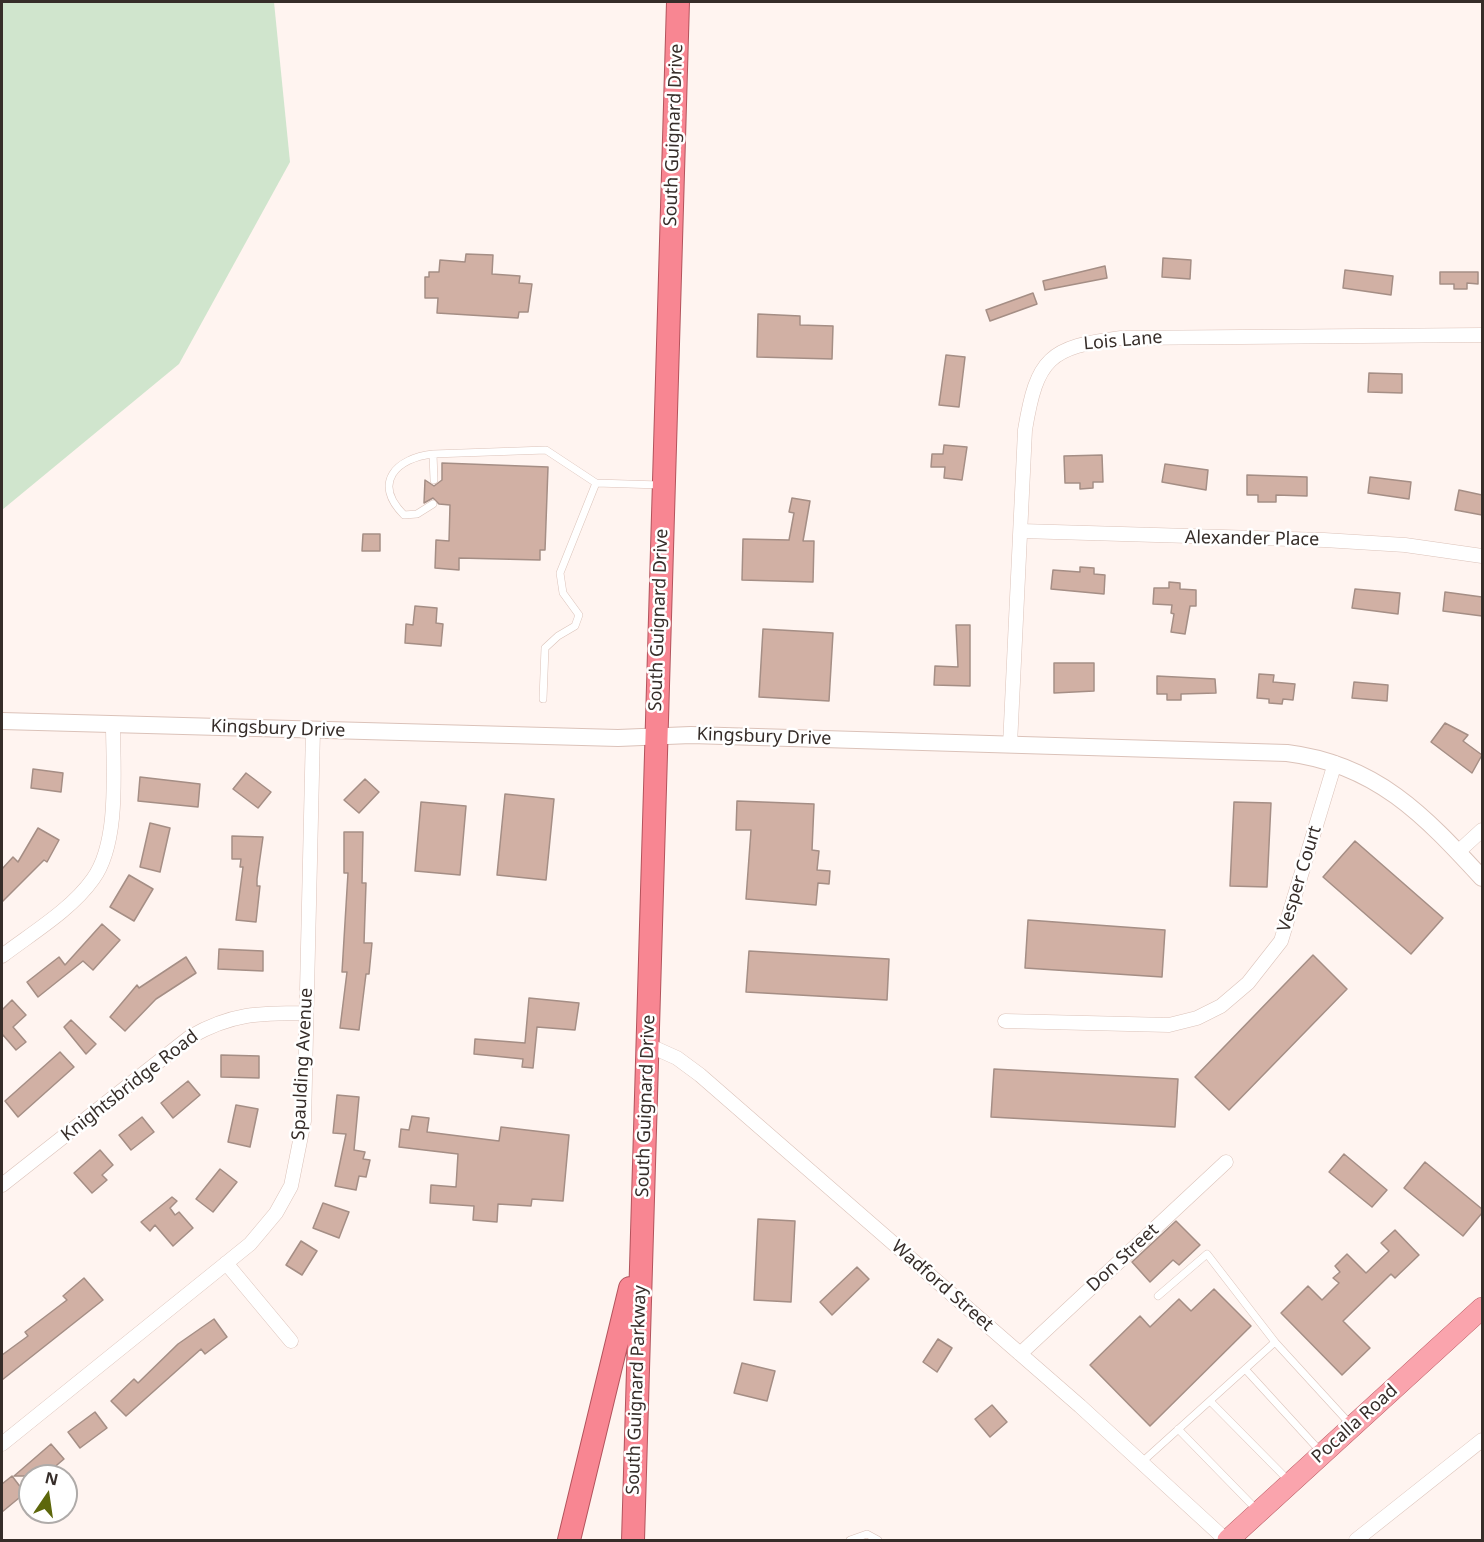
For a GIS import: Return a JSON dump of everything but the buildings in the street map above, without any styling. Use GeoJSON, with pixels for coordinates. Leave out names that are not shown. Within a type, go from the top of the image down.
{"type":"FeatureCollection","features":[{"type":"Feature","properties":{"kind":"highway","name":"South Guignard Drive"},"geometry":{"type":"LineString","coordinates":[[642,1239],[678,2]]}},
{"type":"Feature","properties":{"kind":"highway"},"geometry":{"type":"LineString","coordinates":[[569,1540],[642,1239]]}},
{"type":"Feature","properties":{"kind":"highway","name":"South Guignard Parkway"},"geometry":{"type":"LineString","coordinates":[[633,1540],[642,1239]]}},
{"type":"Feature","properties":{"kind":"main road","name":"Pocalla Road"},"geometry":{"type":"LineString","coordinates":[[1227,1540],[1482,1308]]}},
{"type":"Feature","properties":{"kind":"street","name":"Lois Lane"},"geometry":{"type":"LineString","coordinates":[[1010,745],[1022,456],[1029,404],[1045,366],[1067,348],[1120,338],[1482,335]]}},
{"type":"Feature","properties":{"kind":"street","name":"Alexander Place"},"geometry":{"type":"LineString","coordinates":[[1020,531],[1336,541],[1405,545],[1482,556]]}},
{"type":"Feature","properties":{"kind":"street","name":"Kingsbury Drive"},"geometry":{"type":"LineString","coordinates":[[2,721],[1287,753],[1335,763],[1384,786],[1431,823],[1482,878]]}},
{"type":"Feature","properties":{"kind":"street"},"geometry":{"type":"LineString","coordinates":[[2,956],[72,901],[99,870],[110,823],[113,724]]}},
{"type":"Feature","properties":{"kind":"street","name":"Spaulding Avenue"},"geometry":{"type":"LineString","coordinates":[[2,1444],[250,1244],[267,1225],[291,1186],[304,1121],[314,730]]}},
{"type":"Feature","properties":{"kind":"street","name":"Vesper Court"},"geometry":{"type":"LineString","coordinates":[[1005,1021],[1169,1025],[1197,1018],[1221,1006],[1248,983],[1281,941],[1335,763]]}},
{"type":"Feature","properties":{"kind":"street"},"geometry":{"type":"LineString","coordinates":[[1458,852],[1482,830]]}},
{"type":"Feature","properties":{"kind":"street","name":"Knightsbridge Road"},"geometry":{"type":"LineString","coordinates":[[2,1185],[190,1037],[214,1023],[242,1016],[306,1013]]}},
{"type":"Feature","properties":{"kind":"street","name":"Wadford Street"},"geometry":{"type":"LineString","coordinates":[[648,1045],[677,1058],[700,1075],[1020,1354],[1227,1540]]}},
{"type":"Feature","properties":{"kind":"street","name":"Don Street"},"geometry":{"type":"LineString","coordinates":[[1020,1354],[1226,1162]]}},
{"type":"Feature","properties":{"kind":"street"},"geometry":{"type":"LineString","coordinates":[[226,1263],[291,1341]]}},
{"type":"Feature","properties":{"kind":"street"},"geometry":{"type":"LineString","coordinates":[[1356,1540],[1482,1440]]}},
{"type":"Feature","properties":{"kind":"lane"},"geometry":{"type":"LineString","coordinates":[[433,504],[417,514],[404,515],[393,504],[389,490],[390,478],[398,466],[417,456],[433,454],[546,450],[596,483],[663,485]]}},
{"type":"Feature","properties":{"kind":"lane"},"geometry":{"type":"LineString","coordinates":[[433,454],[434,480]]}},
{"type":"Feature","properties":{"kind":"lane"},"geometry":{"type":"LineString","coordinates":[[543,699],[545,648],[558,636],[575,626],[579,615],[563,593],[560,573],[596,483]]}},
{"type":"Feature","properties":{"kind":"lane"},"geometry":{"type":"LineString","coordinates":[[1158,1296],[1208,1254],[1275,1342],[1353,1427]]}},
{"type":"Feature","properties":{"kind":"lane"},"geometry":{"type":"LineString","coordinates":[[1141,1463],[1275,1342]]}},
{"type":"Feature","properties":{"kind":"lane"},"geometry":{"type":"LineString","coordinates":[[1245,1369],[1323,1454]]}},
{"type":"Feature","properties":{"kind":"lane"},"geometry":{"type":"LineString","coordinates":[[1210,1401],[1292,1483]]}},
{"type":"Feature","properties":{"kind":"lane"},"geometry":{"type":"LineString","coordinates":[[1178,1429],[1259,1512]]}},
{"type":"Feature","properties":{"kind":"lane"},"geometry":{"type":"LineString","coordinates":[[850,1540],[867,1534],[878,1540]]}},
{"type":"Feature","properties":{"kind":"green space"},"geometry":{"type":"Polygon","coordinates":[[[2,2],[274,2],[290,162],[179,364],[2,510],[2,2]]]}}]}
